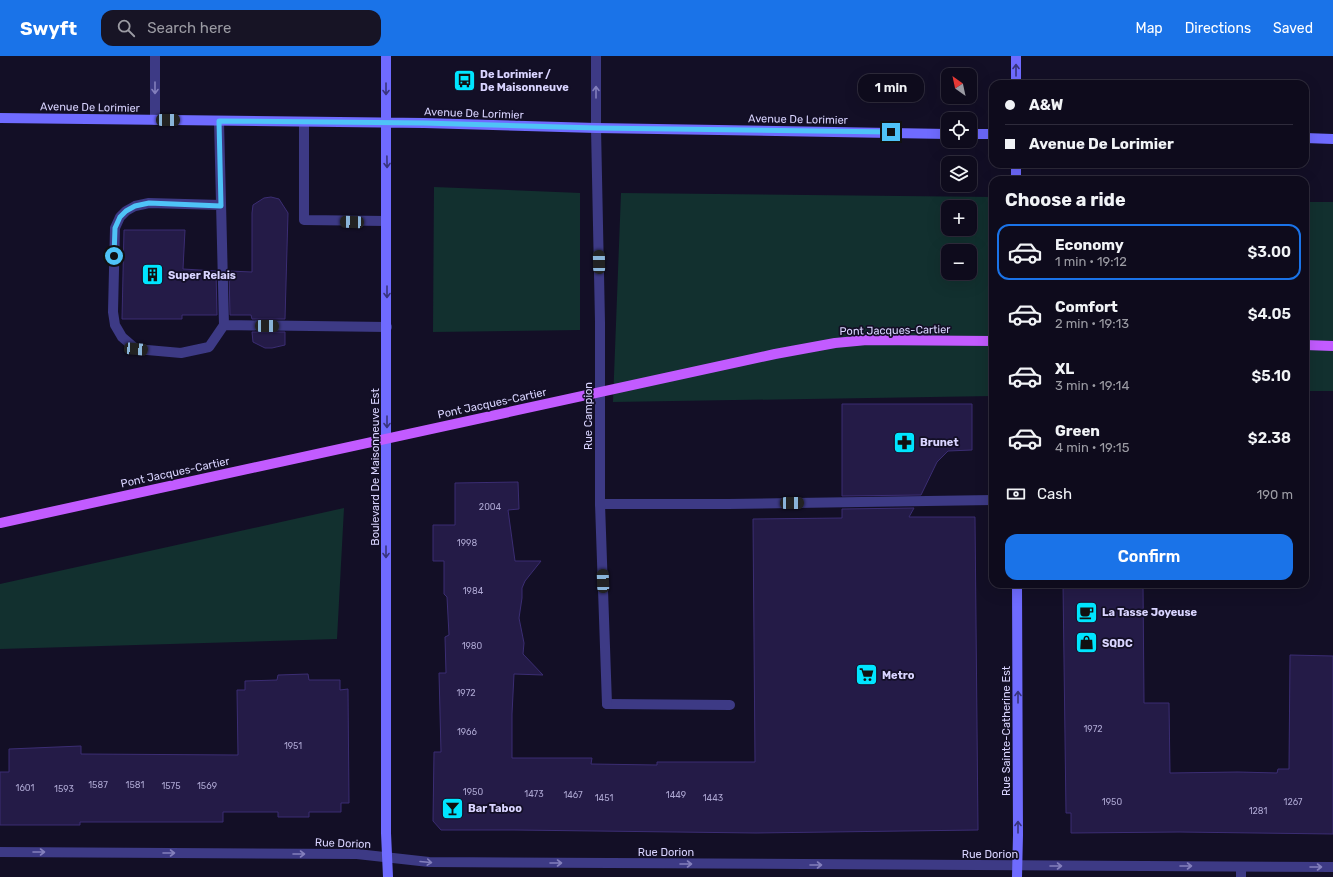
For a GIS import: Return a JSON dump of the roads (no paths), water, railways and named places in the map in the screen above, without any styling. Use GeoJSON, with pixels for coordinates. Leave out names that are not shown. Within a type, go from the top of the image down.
{"type":"FeatureCollection","features":[{"type":"Feature","properties":{"kind":"main road","name":"Pont Jacques-Cartier"},"geometry":{"type":"LineString","coordinates":[[0,524],[781,352],[835,343],[868,340],[989,341]]}},
{"type":"Feature","properties":{"kind":"main road"},"geometry":{"type":"LineString","coordinates":[[1309,345],[1333,346]]}},
{"type":"Feature","properties":{"kind":"street"},"geometry":{"type":"LineString","coordinates":[[155,56],[155,120]]}},
{"type":"Feature","properties":{"kind":"street","name":"Boulevard De Maisonneuve Est"},"geometry":{"type":"LineString","coordinates":[[386,56],[386,833],[388,877]]}},
{"type":"Feature","properties":{"kind":"street","name":"Rue Campion"},"geometry":{"type":"LineString","coordinates":[[596,56],[600,322],[600,504],[607,704],[730,705]]}},
{"type":"Feature","properties":{"kind":"street"},"geometry":{"type":"LineString","coordinates":[[1016,56],[1016,80]]}},
{"type":"Feature","properties":{"kind":"street","name":"Avenue De Lorimier"},"geometry":{"type":"LineString","coordinates":[[0,118],[386,123],[941,134]]}},
{"type":"Feature","properties":{"kind":"street"},"geometry":{"type":"LineString","coordinates":[[219,121],[224,325],[209,347],[181,353],[136,349],[122,337],[115,325],[113,312],[115,228],[120,217],[126,211],[135,206],[149,203],[221,206]]}},
{"type":"Feature","properties":{"kind":"street"},"geometry":{"type":"LineString","coordinates":[[304,122],[304,220],[386,221]]}},
{"type":"Feature","properties":{"kind":"street"},"geometry":{"type":"LineString","coordinates":[[977,134],[989,134]]}},
{"type":"Feature","properties":{"kind":"street"},"geometry":{"type":"LineString","coordinates":[[1309,138],[1333,139]]}},
{"type":"Feature","properties":{"kind":"street"},"geometry":{"type":"LineString","coordinates":[[224,325],[386,327]]}},
{"type":"Feature","properties":{"kind":"street"},"geometry":{"type":"LineString","coordinates":[[600,504],[728,504],[989,500]]}},
{"type":"Feature","properties":{"kind":"street","name":"Rue Sainte-Catherine Est"},"geometry":{"type":"LineString","coordinates":[[1017,588],[1017,877]]}},
{"type":"Feature","properties":{"kind":"street","name":"Rue Dorion"},"geometry":{"type":"LineString","coordinates":[[0,852],[357,854],[429,862],[1017,866],[1241,872],[1333,867]]}},
{"type":"Feature","properties":{"kind":"place","name":"De Lorimier / De Maisonneuve"},"geometry":{"type":"Point","coordinates":[465,80]}},
{"type":"Feature","properties":{"kind":"place","name":"Super Relais"},"geometry":{"type":"Point","coordinates":[153,275]}},
{"type":"Feature","properties":{"kind":"place","name":"Brunet"},"geometry":{"type":"Point","coordinates":[904,442]}},
{"type":"Feature","properties":{"kind":"place","name":"La Tasse Joyeuse"},"geometry":{"type":"Point","coordinates":[1086,612]}},
{"type":"Feature","properties":{"kind":"place","name":"SQDC"},"geometry":{"type":"Point","coordinates":[1086,643]}},
{"type":"Feature","properties":{"kind":"place","name":"Metro"},"geometry":{"type":"Point","coordinates":[866,675]}},
{"type":"Feature","properties":{"kind":"place","name":"Bar Taboo"},"geometry":{"type":"Point","coordinates":[453,808]}}]}
